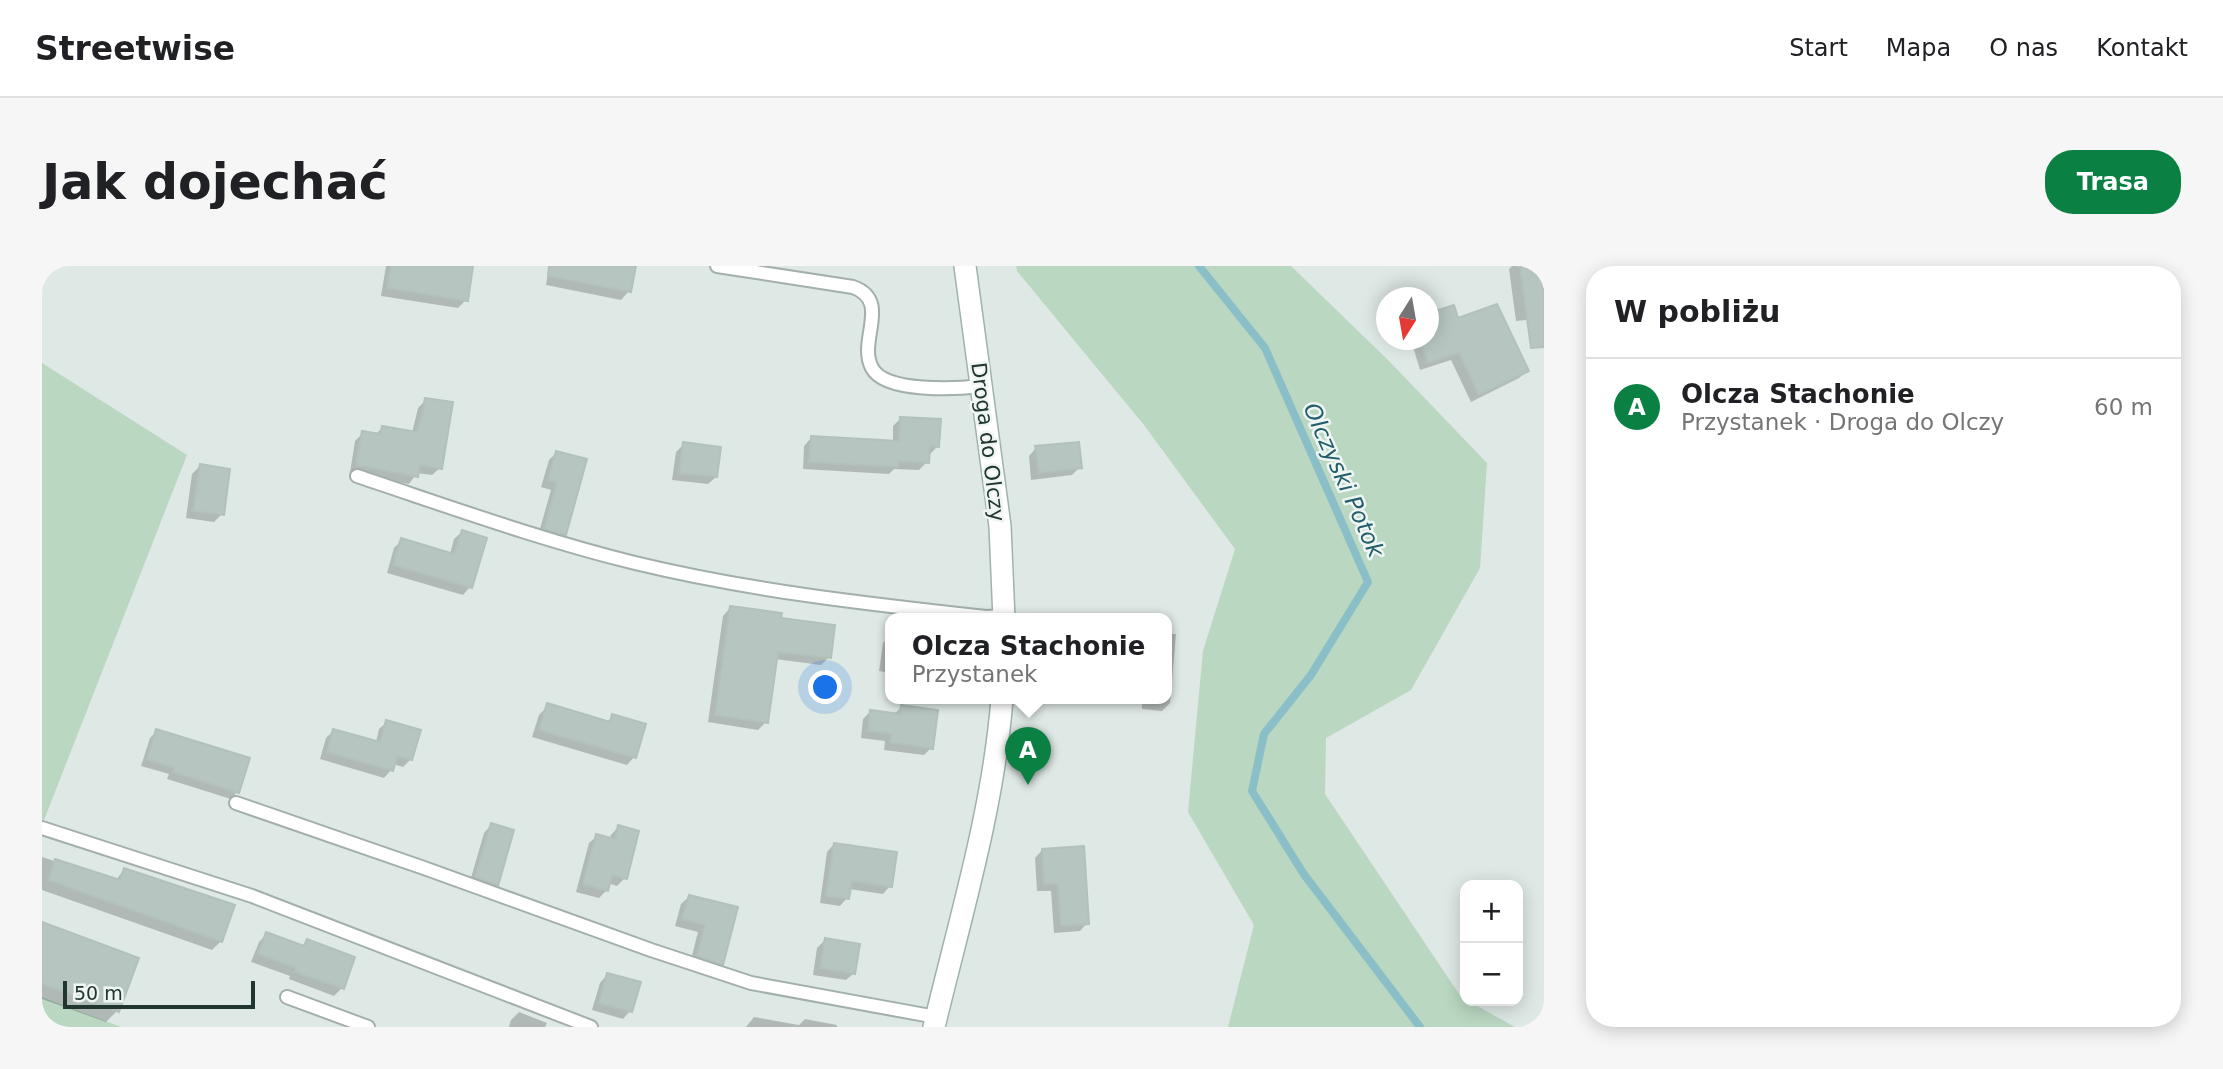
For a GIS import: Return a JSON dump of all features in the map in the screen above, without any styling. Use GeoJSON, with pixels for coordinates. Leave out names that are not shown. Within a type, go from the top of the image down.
{"type":"FeatureCollection","features":[{"type":"Feature","properties":{"kind":"street","name":"Droga do Olczy"},"geometry":{"type":"LineString","coordinates":[[965,266],[999,526],[1004,613]]}},
{"type":"Feature","properties":{"kind":"street"},"geometry":{"type":"LineString","coordinates":[[935,1022],[989,800],[1001,704]]}},
{"type":"Feature","properties":{"kind":"lane"},"geometry":{"type":"LineString","coordinates":[[717,266],[865,291],[871,301],[872,310],[869,358],[872,369],[880,377],[894,384],[965,388],[981,386]]}},
{"type":"Feature","properties":{"kind":"lane"},"geometry":{"type":"LineString","coordinates":[[357,476],[556,542],[636,563],[753,589],[949,613]]}},
{"type":"Feature","properties":{"kind":"lane"},"geometry":{"type":"LineString","coordinates":[[236,803],[751,983],[935,1022]]}},
{"type":"Feature","properties":{"kind":"lane"},"geometry":{"type":"LineString","coordinates":[[42,828],[252,896],[591,1027]]}},
{"type":"Feature","properties":{"kind":"lane"},"geometry":{"type":"LineString","coordinates":[[287,996],[368,1027]]}},
{"type":"Feature","properties":{"kind":"green space"},"geometry":{"type":"Polygon","coordinates":[[[1016,266],[1291,266],[1388,360],[1487,463],[1480,568],[1411,690],[1326,738],[1325,794],[1460,996],[1460,1006],[1477,1006],[1515,1027],[1228,1027],[1254,925],[1188,812],[1203,651],[1235,549],[1144,425],[1017,271],[1016,266]]]}},
{"type":"Feature","properties":{"kind":"green space"},"geometry":{"type":"Polygon","coordinates":[[[42,363],[187,455],[44,820],[42,820],[42,363]]]}},
{"type":"Feature","properties":{"kind":"green space"},"geometry":{"type":"Polygon","coordinates":[[[42,997],[121,1027],[42,1027],[42,997]]]}},
{"type":"Feature","properties":{"kind":"building"},"geometry":{"type":"Polygon","coordinates":[[[391,266],[473,266],[468,301],[387,288],[391,266]]]}},
{"type":"Feature","properties":{"kind":"building"},"geometry":{"type":"Polygon","coordinates":[[[549,266],[636,266],[631,292],[548,276],[549,266]]]}},
{"type":"Feature","properties":{"kind":"building"},"geometry":{"type":"Polygon","coordinates":[[[1520,266],[1544,266],[1544,347],[1531,348],[1520,266]]]}},
{"type":"Feature","properties":{"kind":"building"},"geometry":{"type":"Polygon","coordinates":[[[1497,304],[1529,371],[1479,395],[1459,353],[1428,363],[1423,350],[1439,350],[1439,310],[1454,305],[1458,318],[1497,304]]]}},
{"type":"Feature","properties":{"kind":"building"},"geometry":{"type":"Polygon","coordinates":[[[425,398],[453,402],[442,469],[420,465],[418,477],[356,465],[362,431],[380,434],[382,426],[416,432],[425,398]]]}},
{"type":"Feature","properties":{"kind":"building"},"geometry":{"type":"Polygon","coordinates":[[[900,417],[941,419],[939,447],[930,446],[929,463],[898,461],[898,467],[809,462],[811,436],[899,441],[900,417]]]}},
{"type":"Feature","properties":{"kind":"building"},"geometry":{"type":"Polygon","coordinates":[[[683,442],[721,447],[717,477],[679,473],[683,442]]]}},
{"type":"Feature","properties":{"kind":"building"},"geometry":{"type":"Polygon","coordinates":[[[1079,442],[1082,468],[1039,473],[1035,446],[1079,442]]]}},
{"type":"Feature","properties":{"kind":"building"},"geometry":{"type":"Polygon","coordinates":[[[556,451],[587,459],[566,535],[544,529],[557,482],[548,480],[556,451]]]}},
{"type":"Feature","properties":{"kind":"building"},"geometry":{"type":"Polygon","coordinates":[[[200,464],[230,469],[224,515],[193,511],[200,464]]]}},
{"type":"Feature","properties":{"kind":"building"},"geometry":{"type":"Polygon","coordinates":[[[462,530],[487,538],[472,588],[393,565],[401,538],[454,554],[462,530]]]}},
{"type":"Feature","properties":{"kind":"building"},"geometry":{"type":"Polygon","coordinates":[[[730,606],[782,613],[781,618],[835,625],[831,658],[778,652],[768,723],[715,715],[730,606]]]}},
{"type":"Feature","properties":{"kind":"building"},"geometry":{"type":"Polygon","coordinates":[[[547,703],[610,722],[612,714],[646,724],[636,758],[539,730],[547,703]]]}},
{"type":"Feature","properties":{"kind":"building"},"geometry":{"type":"Polygon","coordinates":[[[901,705],[938,710],[933,749],[890,742],[892,734],[868,731],[870,710],[900,714],[901,705]]]}},
{"type":"Feature","properties":{"kind":"building"},"geometry":{"type":"Polygon","coordinates":[[[386,720],[421,730],[412,760],[397,756],[393,771],[327,752],[333,729],[380,742],[386,720]]]}},
{"type":"Feature","properties":{"kind":"building"},"geometry":{"type":"Polygon","coordinates":[[[156,729],[250,758],[239,793],[173,772],[174,768],[147,759],[156,729]]]}},
{"type":"Feature","properties":{"kind":"building"},"geometry":{"type":"Polygon","coordinates":[[[491,823],[514,830],[498,886],[475,877],[491,823]]]}},
{"type":"Feature","properties":{"kind":"building"},"geometry":{"type":"Polygon","coordinates":[[[618,825],[639,831],[627,879],[612,875],[608,891],[583,884],[596,834],[615,839],[618,825]]]}},
{"type":"Feature","properties":{"kind":"building"},"geometry":{"type":"Polygon","coordinates":[[[834,843],[897,852],[892,887],[852,881],[849,899],[826,896],[834,843]]]}},
{"type":"Feature","properties":{"kind":"building"},"geometry":{"type":"Polygon","coordinates":[[[1084,846],[1089,924],[1061,926],[1058,884],[1044,884],[1042,849],[1084,846]]]}},
{"type":"Feature","properties":{"kind":"building"},"geometry":{"type":"Polygon","coordinates":[[[55,859],[120,880],[124,868],[235,905],[222,942],[48,880],[55,859]]]}},
{"type":"Feature","properties":{"kind":"building"},"geometry":{"type":"Polygon","coordinates":[[[689,895],[738,907],[723,965],[697,956],[705,925],[682,919],[689,895]]]}},
{"type":"Feature","properties":{"kind":"building"},"geometry":{"type":"Polygon","coordinates":[[[42,922],[139,958],[119,1012],[42,984],[42,922]]]}},
{"type":"Feature","properties":{"kind":"building"},"geometry":{"type":"Polygon","coordinates":[[[266,932],[304,946],[307,939],[355,957],[344,989],[295,972],[296,968],[258,954],[266,932]]]}},
{"type":"Feature","properties":{"kind":"building"},"geometry":{"type":"Polygon","coordinates":[[[825,938],[860,944],[855,974],[820,968],[825,938]]]}},
{"type":"Feature","properties":{"kind":"building"},"geometry":{"type":"Polygon","coordinates":[[[607,973],[641,982],[632,1012],[599,1003],[607,973]]]}},
{"type":"Feature","properties":{"kind":"waterway","name":"Olczyski Potok"},"geometry":{"type":"LineString","coordinates":[[1199,266],[1265,348],[1368,582],[1311,675],[1264,734],[1252,791],[1303,873],[1420,1027]]}},
{"type":"Feature","properties":{"kind":"place","name":"Olcza Stachonie"},"geometry":{"type":"Point","coordinates":[1028,785]}}]}
